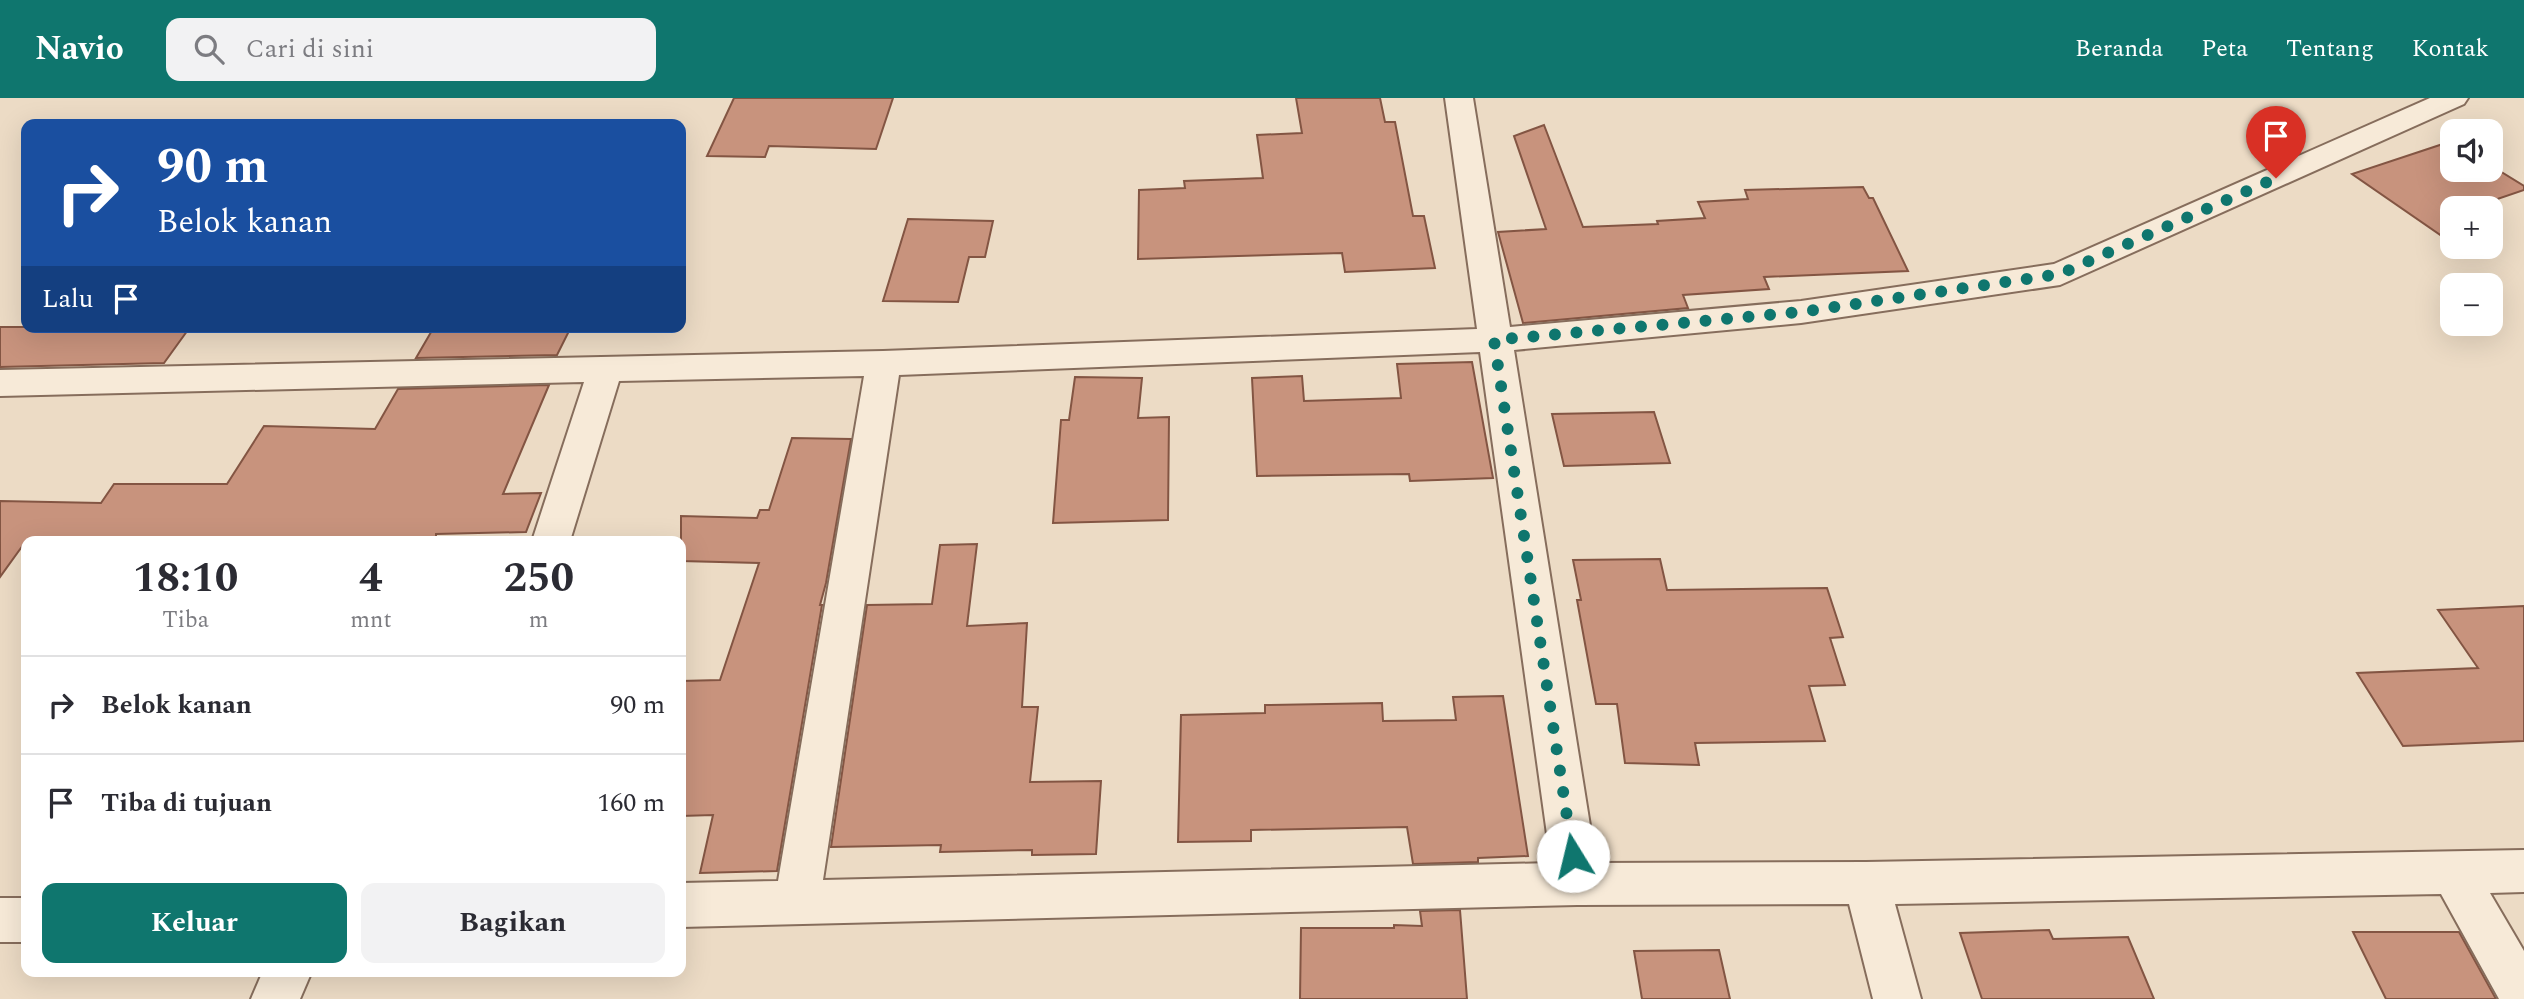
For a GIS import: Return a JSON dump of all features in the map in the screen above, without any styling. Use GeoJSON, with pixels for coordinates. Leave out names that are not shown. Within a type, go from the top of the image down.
{"type":"FeatureCollection","features":[{"type":"Feature","properties":{"kind":"street"},"geometry":{"type":"LineString","coordinates":[[1459,98],[1577,884]]}},
{"type":"Feature","properties":{"kind":"street"},"geometry":{"type":"LineString","coordinates":[[0,383],[883,363],[1494,340],[1801,312],[2060,274],[2454,98]]}},
{"type":"Feature","properties":{"kind":"street"},"geometry":{"type":"LineString","coordinates":[[797,903],[883,363]]}},
{"type":"Feature","properties":{"kind":"street"},"geometry":{"type":"LineString","coordinates":[[553,536],[605,370]]}},
{"type":"Feature","properties":{"kind":"street"},"geometry":{"type":"LineString","coordinates":[[2453,871],[2524,997]]}},
{"type":"Feature","properties":{"kind":"street"},"geometry":{"type":"LineString","coordinates":[[686,905],[1577,884],[1866,883],[2524,871]]}},
{"type":"Feature","properties":{"kind":"street"},"geometry":{"type":"LineString","coordinates":[[1866,883],[1897,999]]}},
{"type":"Feature","properties":{"kind":"street"},"geometry":{"type":"LineString","coordinates":[[0,920],[21,920]]}},
{"type":"Feature","properties":{"kind":"street"},"geometry":{"type":"LineString","coordinates":[[275,999],[285,977]]}},
{"type":"Feature","properties":{"kind":"building"},"geometry":{"type":"Polygon","coordinates":[[[734,98],[893,98],[876,149],[769,146],[765,157],[707,156],[734,98]]]}},
{"type":"Feature","properties":{"kind":"building"},"geometry":{"type":"Polygon","coordinates":[[[1296,98],[1380,98],[1385,122],[1395,122],[1413,216],[1424,216],[1435,268],[1345,272],[1342,253],[1138,259],[1139,190],[1185,188],[1184,181],[1263,178],[1257,135],[1302,133],[1296,98]]]}},
{"type":"Feature","properties":{"kind":"building"},"geometry":{"type":"Polygon","coordinates":[[[1544,125],[1583,227],[1658,224],[1657,221],[1705,218],[1698,202],[1748,199],[1745,190],[1863,187],[1869,198],[1873,198],[1908,271],[1764,277],[1769,289],[1683,295],[1688,308],[1523,323],[1498,232],[1546,229],[1514,136],[1544,125]]]}},
{"type":"Feature","properties":{"kind":"building"},"geometry":{"type":"Polygon","coordinates":[[[2440,145],[2440,182],[2503,182],[2503,173],[2524,186],[2524,190],[2503,197],[2440,196],[2440,235],[2352,174],[2440,145]]]}},
{"type":"Feature","properties":{"kind":"building"},"geometry":{"type":"Polygon","coordinates":[[[908,219],[993,221],[985,257],[969,257],[958,302],[883,301],[908,219]]]}},
{"type":"Feature","properties":{"kind":"building"},"geometry":{"type":"Polygon","coordinates":[[[0,327],[21,327],[21,333],[186,333],[164,363],[0,367],[0,327]]]}},
{"type":"Feature","properties":{"kind":"building"},"geometry":{"type":"Polygon","coordinates":[[[431,333],[568,333],[557,355],[416,358],[431,333]]]}},
{"type":"Feature","properties":{"kind":"building"},"geometry":{"type":"Polygon","coordinates":[[[1472,362],[1493,478],[1410,481],[1409,474],[1257,476],[1252,378],[1302,376],[1304,401],[1401,398],[1397,364],[1472,362]]]}},
{"type":"Feature","properties":{"kind":"building"},"geometry":{"type":"Polygon","coordinates":[[[1075,377],[1142,378],[1138,418],[1169,417],[1168,520],[1053,523],[1061,420],[1069,420],[1075,377]]]}},
{"type":"Feature","properties":{"kind":"building"},"geometry":{"type":"Polygon","coordinates":[[[549,385],[503,494],[541,493],[526,532],[436,536],[21,536],[21,548],[0,577],[0,501],[101,503],[114,484],[227,484],[264,426],[375,429],[398,389],[549,385]]]}},
{"type":"Feature","properties":{"kind":"building"},"geometry":{"type":"Polygon","coordinates":[[[1654,412],[1670,463],[1564,466],[1552,414],[1654,412]]]}},
{"type":"Feature","properties":{"kind":"building"},"geometry":{"type":"Polygon","coordinates":[[[792,438],[851,439],[820,605],[777,871],[700,873],[713,815],[686,816],[686,681],[720,680],[759,563],[686,561],[686,536],[681,536],[681,516],[757,518],[760,510],[769,510],[792,438]]]}},
{"type":"Feature","properties":{"kind":"building"},"geometry":{"type":"Polygon","coordinates":[[[977,544],[967,626],[1027,623],[1022,707],[1038,707],[1030,782],[1101,781],[1096,854],[1032,855],[1032,850],[940,852],[941,845],[831,847],[867,605],[932,604],[940,545],[977,544]]]}},
{"type":"Feature","properties":{"kind":"building"},"geometry":{"type":"Polygon","coordinates":[[[1660,559],[1667,590],[1827,588],[1843,637],[1830,638],[1845,685],[1809,686],[1825,741],[1695,743],[1699,765],[1625,763],[1617,704],[1596,704],[1577,600],[1581,600],[1573,560],[1660,559]]]}},
{"type":"Feature","properties":{"kind":"building"},"geometry":{"type":"Polygon","coordinates":[[[2524,606],[2524,741],[2403,746],[2357,673],[2478,668],[2438,610],[2524,606]]]}},
{"type":"Feature","properties":{"kind":"building"},"geometry":{"type":"Polygon","coordinates":[[[1503,696],[1528,856],[1478,858],[1478,862],[1413,864],[1407,827],[1251,830],[1251,841],[1178,842],[1181,715],[1265,713],[1265,705],[1382,703],[1383,721],[1456,720],[1453,697],[1503,696]]]}},
{"type":"Feature","properties":{"kind":"building"},"geometry":{"type":"Polygon","coordinates":[[[1460,910],[1467,999],[1300,999],[1301,928],[1422,926],[1420,911],[1460,910]]]}},
{"type":"Feature","properties":{"kind":"building"},"geometry":{"type":"Polygon","coordinates":[[[2049,930],[2053,939],[2128,937],[2154,999],[1982,999],[1960,933],[2049,930]]]}},
{"type":"Feature","properties":{"kind":"building"},"geometry":{"type":"Polygon","coordinates":[[[2353,932],[2459,932],[2496,999],[2386,999],[2353,932]]]}},
{"type":"Feature","properties":{"kind":"building"},"geometry":{"type":"Polygon","coordinates":[[[1719,950],[1730,999],[1642,999],[1634,951],[1719,950]]]}},
{"type":"Feature","properties":{"kind":"route"},"geometry":{"type":"LineString","coordinates":[[1573,856],[1494,340],[1801,312],[2060,274],[2276,178]]}}]}
